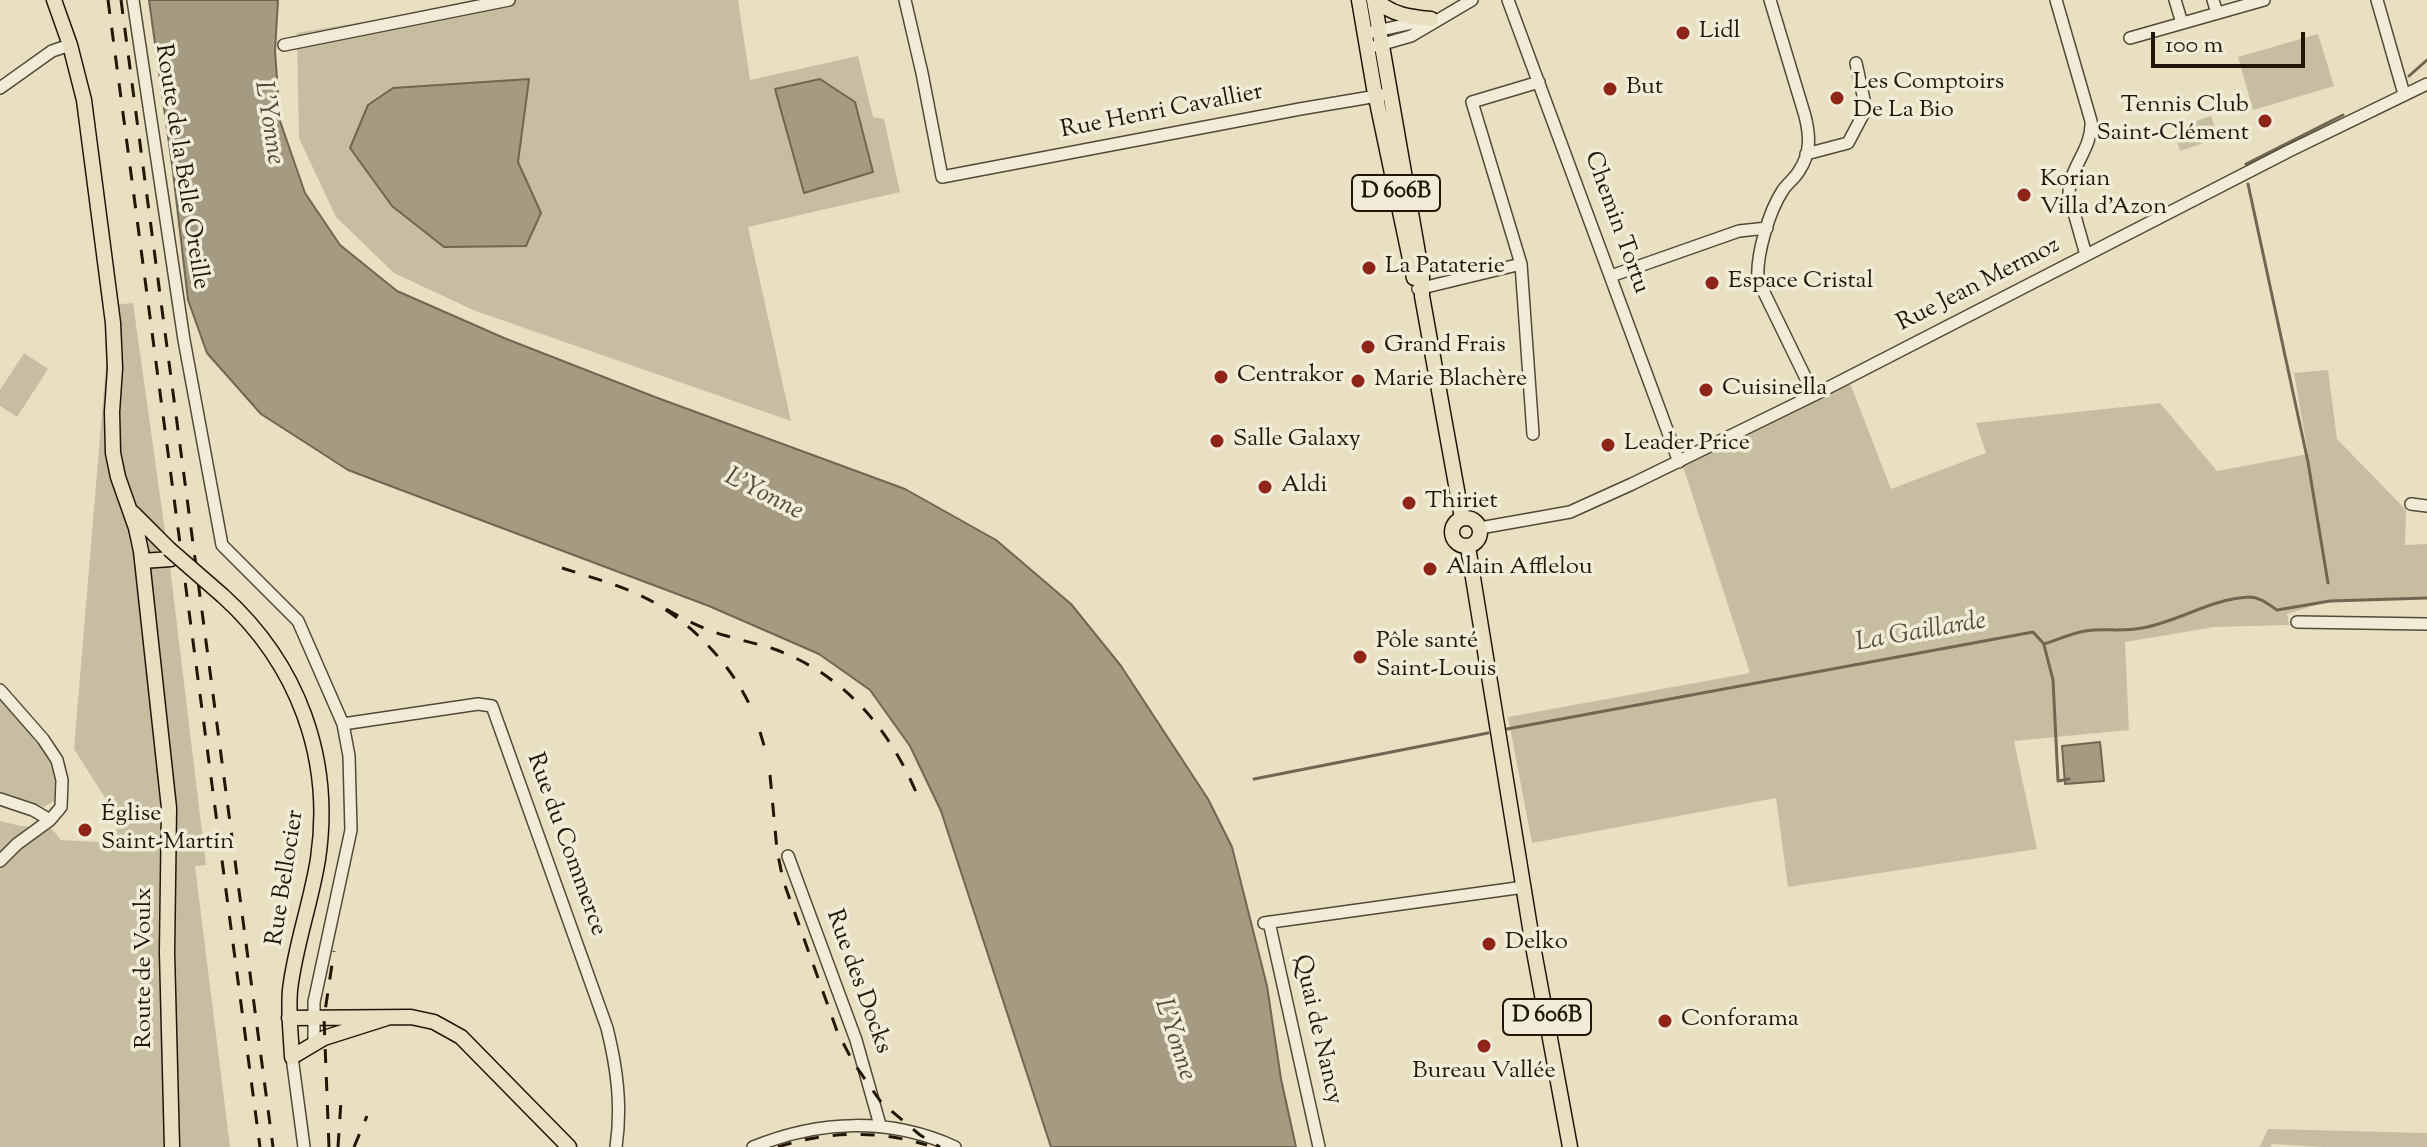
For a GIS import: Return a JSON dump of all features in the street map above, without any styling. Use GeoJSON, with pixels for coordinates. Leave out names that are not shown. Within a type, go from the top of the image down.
{"type":"FeatureCollection","features":[{"type":"Feature","properties":{"kind":"main road","name":"Route de Voulx"},"geometry":{"type":"LineString","coordinates":[[54,0],[84,100],[113,323],[113,453],[118,477],[132,512],[141,556],[169,808],[167,952],[172,1147]]}},
{"type":"Feature","properties":{"kind":"main road","name":"D 606B"},"geometry":{"type":"LineString","coordinates":[[1359,0],[1392,93],[1421,291],[1462,518]]}},
{"type":"Feature","properties":{"kind":"main road","name":"D 606B"},"geometry":{"type":"LineString","coordinates":[[1375,0],[1376,96],[1408,252],[1421,291]]}},
{"type":"Feature","properties":{"kind":"main road"},"geometry":{"type":"LineString","coordinates":[[1375,0],[1394,13],[1431,19]]}},
{"type":"Feature","properties":{"kind":"main road","name":"Rue Bellocier"},"geometry":{"type":"LineString","coordinates":[[132,512],[174,556],[246,618],[284,669],[312,738],[322,797],[319,854],[290,988],[292,1057]]}},
{"type":"Feature","properties":{"kind":"main road"},"geometry":{"type":"LineString","coordinates":[[1462,518],[1475,520],[1480,528],[1477,540],[1468,547],[1457,544],[1452,536],[1454,523],[1462,518]]}},
{"type":"Feature","properties":{"kind":"main road","name":"D 606B"},"geometry":{"type":"LineString","coordinates":[[1468,547],[1570,1147]]}},
{"type":"Feature","properties":{"kind":"main road"},"geometry":{"type":"LineString","coordinates":[[141,556],[174,556]]}},
{"type":"Feature","properties":{"kind":"main road"},"geometry":{"type":"LineString","coordinates":[[289,1018],[423,1019],[444,1026],[461,1037],[569,1147]]}},
{"type":"Feature","properties":{"kind":"main road"},"geometry":{"type":"LineString","coordinates":[[292,1057],[324,1038],[387,1018]]}},
{"type":"Feature","properties":{"kind":"street","name":"Route de la Belle Oreille"},"geometry":{"type":"LineString","coordinates":[[133,0],[184,340],[222,545],[298,621],[343,724],[349,756],[351,830],[314,1002],[314,1044]]}},
{"type":"Feature","properties":{"kind":"street"},"geometry":{"type":"LineString","coordinates":[[284,45],[509,0]]}},
{"type":"Feature","properties":{"kind":"street","name":"Rue Henri Cavallier"},"geometry":{"type":"LineString","coordinates":[[905,0],[942,177],[1392,93]]}},
{"type":"Feature","properties":{"kind":"street"},"geometry":{"type":"LineString","coordinates":[[1374,39],[1411,36],[1472,0]]}},
{"type":"Feature","properties":{"kind":"street","name":"Chemin Tortu"},"geometry":{"type":"LineString","coordinates":[[1508,0],[1679,462]]}},
{"type":"Feature","properties":{"kind":"street"},"geometry":{"type":"LineString","coordinates":[[1770,0],[1809,133],[1800,171],[1783,190],[1767,228],[1758,263],[1758,280],[1814,395]]}},
{"type":"Feature","properties":{"kind":"street"},"geometry":{"type":"LineString","coordinates":[[2056,0],[2091,121],[2090,139],[2068,186],[2086,255]]}},
{"type":"Feature","properties":{"kind":"street"},"geometry":{"type":"LineString","coordinates":[[2175,0],[2182,23]]}},
{"type":"Feature","properties":{"kind":"street"},"geometry":{"type":"LineString","coordinates":[[2213,0],[2217,13]]}},
{"type":"Feature","properties":{"kind":"street"},"geometry":{"type":"LineString","coordinates":[[2130,38],[2264,0]]}},
{"type":"Feature","properties":{"kind":"street"},"geometry":{"type":"LineString","coordinates":[[2377,0],[2404,94]]}},
{"type":"Feature","properties":{"kind":"street"},"geometry":{"type":"LineString","coordinates":[[1374,39],[1450,15]]}},
{"type":"Feature","properties":{"kind":"street"},"geometry":{"type":"LineString","coordinates":[[0,88],[52,51],[70,45]]}},
{"type":"Feature","properties":{"kind":"street"},"geometry":{"type":"LineString","coordinates":[[1806,154],[1848,143],[1866,109],[1856,63]]}},
{"type":"Feature","properties":{"kind":"street"},"geometry":{"type":"LineString","coordinates":[[1533,434],[1521,264],[1472,102],[1539,82]]}},
{"type":"Feature","properties":{"kind":"street","name":"Rue Jean Mermoz"},"geometry":{"type":"LineString","coordinates":[[1480,528],[1570,512],[1679,462],[2427,84]]}},
{"type":"Feature","properties":{"kind":"street"},"geometry":{"type":"LineString","coordinates":[[1611,276],[1739,231],[1767,228]]}},
{"type":"Feature","properties":{"kind":"street"},"geometry":{"type":"LineString","coordinates":[[1421,291],[1521,264]]}},
{"type":"Feature","properties":{"kind":"street"},"geometry":{"type":"LineString","coordinates":[[2411,504],[2427,506]]}},
{"type":"Feature","properties":{"kind":"street"},"geometry":{"type":"LineString","coordinates":[[2297,622],[2427,624]]}},
{"type":"Feature","properties":{"kind":"street"},"geometry":{"type":"LineString","coordinates":[[0,690],[43,739],[57,760],[62,780],[61,807],[50,820],[0,861]]}},
{"type":"Feature","properties":{"kind":"street","name":"Rue du Commerce"},"geometry":{"type":"LineString","coordinates":[[343,724],[478,704],[492,706],[607,1028],[617,1068],[619,1115],[616,1147]]}},
{"type":"Feature","properties":{"kind":"street"},"geometry":{"type":"LineString","coordinates":[[0,799],[33,810],[50,820]]}},
{"type":"Feature","properties":{"kind":"street","name":"Rue des Docks"},"geometry":{"type":"LineString","coordinates":[[788,856],[859,1051],[880,1125]]}},
{"type":"Feature","properties":{"kind":"street","name":"Quai de Nancy"},"geometry":{"type":"LineString","coordinates":[[1319,1147],[1267,923],[1524,887]]}},
{"type":"Feature","properties":{"kind":"street","name":"Rue Bellocier"},"geometry":{"type":"LineString","coordinates":[[292,1057],[304,1147]]}},
{"type":"Feature","properties":{"kind":"street"},"geometry":{"type":"LineString","coordinates":[[753,1147],[816,1128],[849,1124],[880,1125],[955,1147]]}},
{"type":"Feature","properties":{"kind":"shaded area"},"geometry":{"type":"Polygon","coordinates":[[[494,0],[738,0],[750,80],[858,56],[873,117],[884,119],[900,192],[748,227],[791,421],[473,310],[394,273],[336,217],[299,138],[297,33],[494,0]],[[528,80],[393,88],[518,162],[528,80]]]}},
{"type":"Feature","properties":{"kind":"shaded area"},"geometry":{"type":"Polygon","coordinates":[[[2318,34],[2334,86],[2253,110],[2238,57],[2318,34]]]}},
{"type":"Feature","properties":{"kind":"shaded area"},"geometry":{"type":"Polygon","coordinates":[[[2211,116],[2218,138],[2180,151],[2173,129],[2211,116]]]}},
{"type":"Feature","properties":{"kind":"shaded area"},"geometry":{"type":"Polygon","coordinates":[[[133,303],[170,567],[206,865],[195,866],[230,1147],[0,1147],[0,821],[52,829],[61,840],[117,843],[116,815],[74,749],[111,305],[133,303]]]}},
{"type":"Feature","properties":{"kind":"shaded area"},"geometry":{"type":"Polygon","coordinates":[[[24,353],[48,369],[17,417],[0,406],[0,390],[24,353]]]}},
{"type":"Feature","properties":{"kind":"shaded area"},"geometry":{"type":"Polygon","coordinates":[[[2328,370],[2337,439],[2406,510],[2405,545],[2427,544],[2427,599],[2332,600],[2287,614],[2289,625],[2214,627],[2125,642],[2129,730],[2014,741],[2037,849],[1788,887],[1776,798],[1532,843],[1508,717],[1750,673],[1682,463],[1848,378],[1891,489],[1986,453],[1976,423],[2160,403],[2217,471],[2308,454],[2294,373],[2328,370]]]}},
{"type":"Feature","properties":{"kind":"shaded area"},"geometry":{"type":"Polygon","coordinates":[[[0,695],[52,760],[57,779],[54,801],[44,807],[0,792],[0,695]]]}},
{"type":"Feature","properties":{"kind":"shaded area"},"geometry":{"type":"Polygon","coordinates":[[[2268,1129],[2427,1133],[2427,1147],[2272,1144],[2270,1147],[2257,1147],[2268,1129]]]}},
{"type":"Feature","properties":{"kind":"water","name":"L'Yonne"},"geometry":{"type":"Polygon","coordinates":[[[149,0],[278,0],[275,51],[280,121],[305,193],[340,245],[397,291],[504,338],[655,397],[905,489],[996,540],[1071,604],[1121,666],[1208,799],[1232,847],[1267,986],[1281,1079],[1296,1147],[1051,1147],[941,811],[910,746],[870,690],[819,654],[709,606],[348,470],[261,414],[207,353],[188,300],[149,0]]]}},
{"type":"Feature","properties":{"kind":"water"},"geometry":{"type":"Polygon","coordinates":[[[529,79],[518,162],[541,213],[526,246],[444,247],[392,206],[350,148],[368,105],[393,88],[529,79]]]}},
{"type":"Feature","properties":{"kind":"water"},"geometry":{"type":"Polygon","coordinates":[[[820,79],[855,102],[873,172],[804,193],[775,89],[820,79]]]}},
{"type":"Feature","properties":{"kind":"water"},"geometry":{"type":"Polygon","coordinates":[[[2100,742],[2104,781],[2065,784],[2062,746],[2100,742]]]}},
{"type":"Feature","properties":{"kind":"waterway","name":"La Gaillarde"},"geometry":{"type":"LineString","coordinates":[[2409,76],[2427,60]]}},
{"type":"Feature","properties":{"kind":"waterway","name":"La Gaillarde"},"geometry":{"type":"LineString","coordinates":[[2246,164],[2343,115]]}},
{"type":"Feature","properties":{"kind":"waterway","name":"La Gaillarde"},"geometry":{"type":"LineString","coordinates":[[2248,184],[2308,462],[2328,583]]}},
{"type":"Feature","properties":{"kind":"waterway","name":"La Gaillarde"},"geometry":{"type":"LineString","coordinates":[[1507,729],[2033,632],[2044,644],[2085,631],[2142,628],[2207,606],[2249,597],[2264,601],[2277,610],[2330,601],[2427,598]]}},
{"type":"Feature","properties":{"kind":"waterway"},"geometry":{"type":"LineString","coordinates":[[2044,645],[2053,680],[2058,781],[2069,779]]}},
{"type":"Feature","properties":{"kind":"waterway","name":"La Gaillarde"},"geometry":{"type":"LineString","coordinates":[[1254,779],[1488,733]]}},
{"type":"Feature","properties":{"kind":"railway"},"geometry":{"type":"LineString","coordinates":[[108,0],[260,1147]]}},
{"type":"Feature","properties":{"kind":"railway"},"geometry":{"type":"LineString","coordinates":[[121,0],[273,1147]]}},
{"type":"Feature","properties":{"kind":"railway"},"geometry":{"type":"LineString","coordinates":[[562,568],[629,590],[679,619],[726,666],[751,708]]}},
{"type":"Feature","properties":{"kind":"railway"},"geometry":{"type":"LineString","coordinates":[[666,609],[711,631],[774,649],[799,660],[842,688],[892,746],[916,792]]}},
{"type":"Feature","properties":{"kind":"railway"},"geometry":{"type":"LineString","coordinates":[[760,732],[766,752]]}},
{"type":"Feature","properties":{"kind":"railway"},"geometry":{"type":"LineString","coordinates":[[770,775],[783,880],[837,1031],[853,1062],[881,1102],[920,1135],[940,1147]]}},
{"type":"Feature","properties":{"kind":"railway"},"geometry":{"type":"LineString","coordinates":[[329,1147],[324,1018],[334,951]]}},
{"type":"Feature","properties":{"kind":"railway"},"geometry":{"type":"LineString","coordinates":[[338,1147],[341,1101]]}},
{"type":"Feature","properties":{"kind":"railway"},"geometry":{"type":"LineString","coordinates":[[354,1147],[367,1116]]}},
{"type":"Feature","properties":{"kind":"railway"},"geometry":{"type":"LineString","coordinates":[[778,1147],[815,1138],[852,1134],[890,1137],[927,1145]]}},
{"type":"Feature","properties":{"kind":"place","name":"Lidl"},"geometry":{"type":"Point","coordinates":[1683,33]}},
{"type":"Feature","properties":{"kind":"place","name":"But"},"geometry":{"type":"Point","coordinates":[1610,89]}},
{"type":"Feature","properties":{"kind":"place","name":"Les Comptoirs De La Bio"},"geometry":{"type":"Point","coordinates":[1837,98]}},
{"type":"Feature","properties":{"kind":"place","name":"Tennis Club Saint-Clément"},"geometry":{"type":"Point","coordinates":[2265,121]}},
{"type":"Feature","properties":{"kind":"place","name":"Korian Villa d'Azon"},"geometry":{"type":"Point","coordinates":[2024,195]}},
{"type":"Feature","properties":{"kind":"place","name":"La Pataterie"},"geometry":{"type":"Point","coordinates":[1369,268]}},
{"type":"Feature","properties":{"kind":"place","name":"Espace Cristal"},"geometry":{"type":"Point","coordinates":[1712,283]}},
{"type":"Feature","properties":{"kind":"place","name":"Grand Frais"},"geometry":{"type":"Point","coordinates":[1368,347]}},
{"type":"Feature","properties":{"kind":"place","name":"Centrakor"},"geometry":{"type":"Point","coordinates":[1221,377]}},
{"type":"Feature","properties":{"kind":"place","name":"Marie Blachère"},"geometry":{"type":"Point","coordinates":[1358,381]}},
{"type":"Feature","properties":{"kind":"place","name":"Cuisinella"},"geometry":{"type":"Point","coordinates":[1706,390]}},
{"type":"Feature","properties":{"kind":"place","name":"Salle Galaxy"},"geometry":{"type":"Point","coordinates":[1217,441]}},
{"type":"Feature","properties":{"kind":"place","name":"Leader Price"},"geometry":{"type":"Point","coordinates":[1608,445]}},
{"type":"Feature","properties":{"kind":"place","name":"Aldi"},"geometry":{"type":"Point","coordinates":[1265,487]}},
{"type":"Feature","properties":{"kind":"place","name":"Thiriet"},"geometry":{"type":"Point","coordinates":[1409,503]}},
{"type":"Feature","properties":{"kind":"place","name":"Alain Afflelou"},"geometry":{"type":"Point","coordinates":[1430,569]}},
{"type":"Feature","properties":{"kind":"place","name":"Pôle santé Saint-Louis"},"geometry":{"type":"Point","coordinates":[1360,657]}},
{"type":"Feature","properties":{"kind":"place","name":"Église Saint-Martin"},"geometry":{"type":"Point","coordinates":[85,830]}},
{"type":"Feature","properties":{"kind":"place","name":"Delko"},"geometry":{"type":"Point","coordinates":[1489,944]}},
{"type":"Feature","properties":{"kind":"place","name":"Conforama"},"geometry":{"type":"Point","coordinates":[1665,1021]}},
{"type":"Feature","properties":{"kind":"place","name":"Bureau Vallée"},"geometry":{"type":"Point","coordinates":[1484,1046]}}]}
